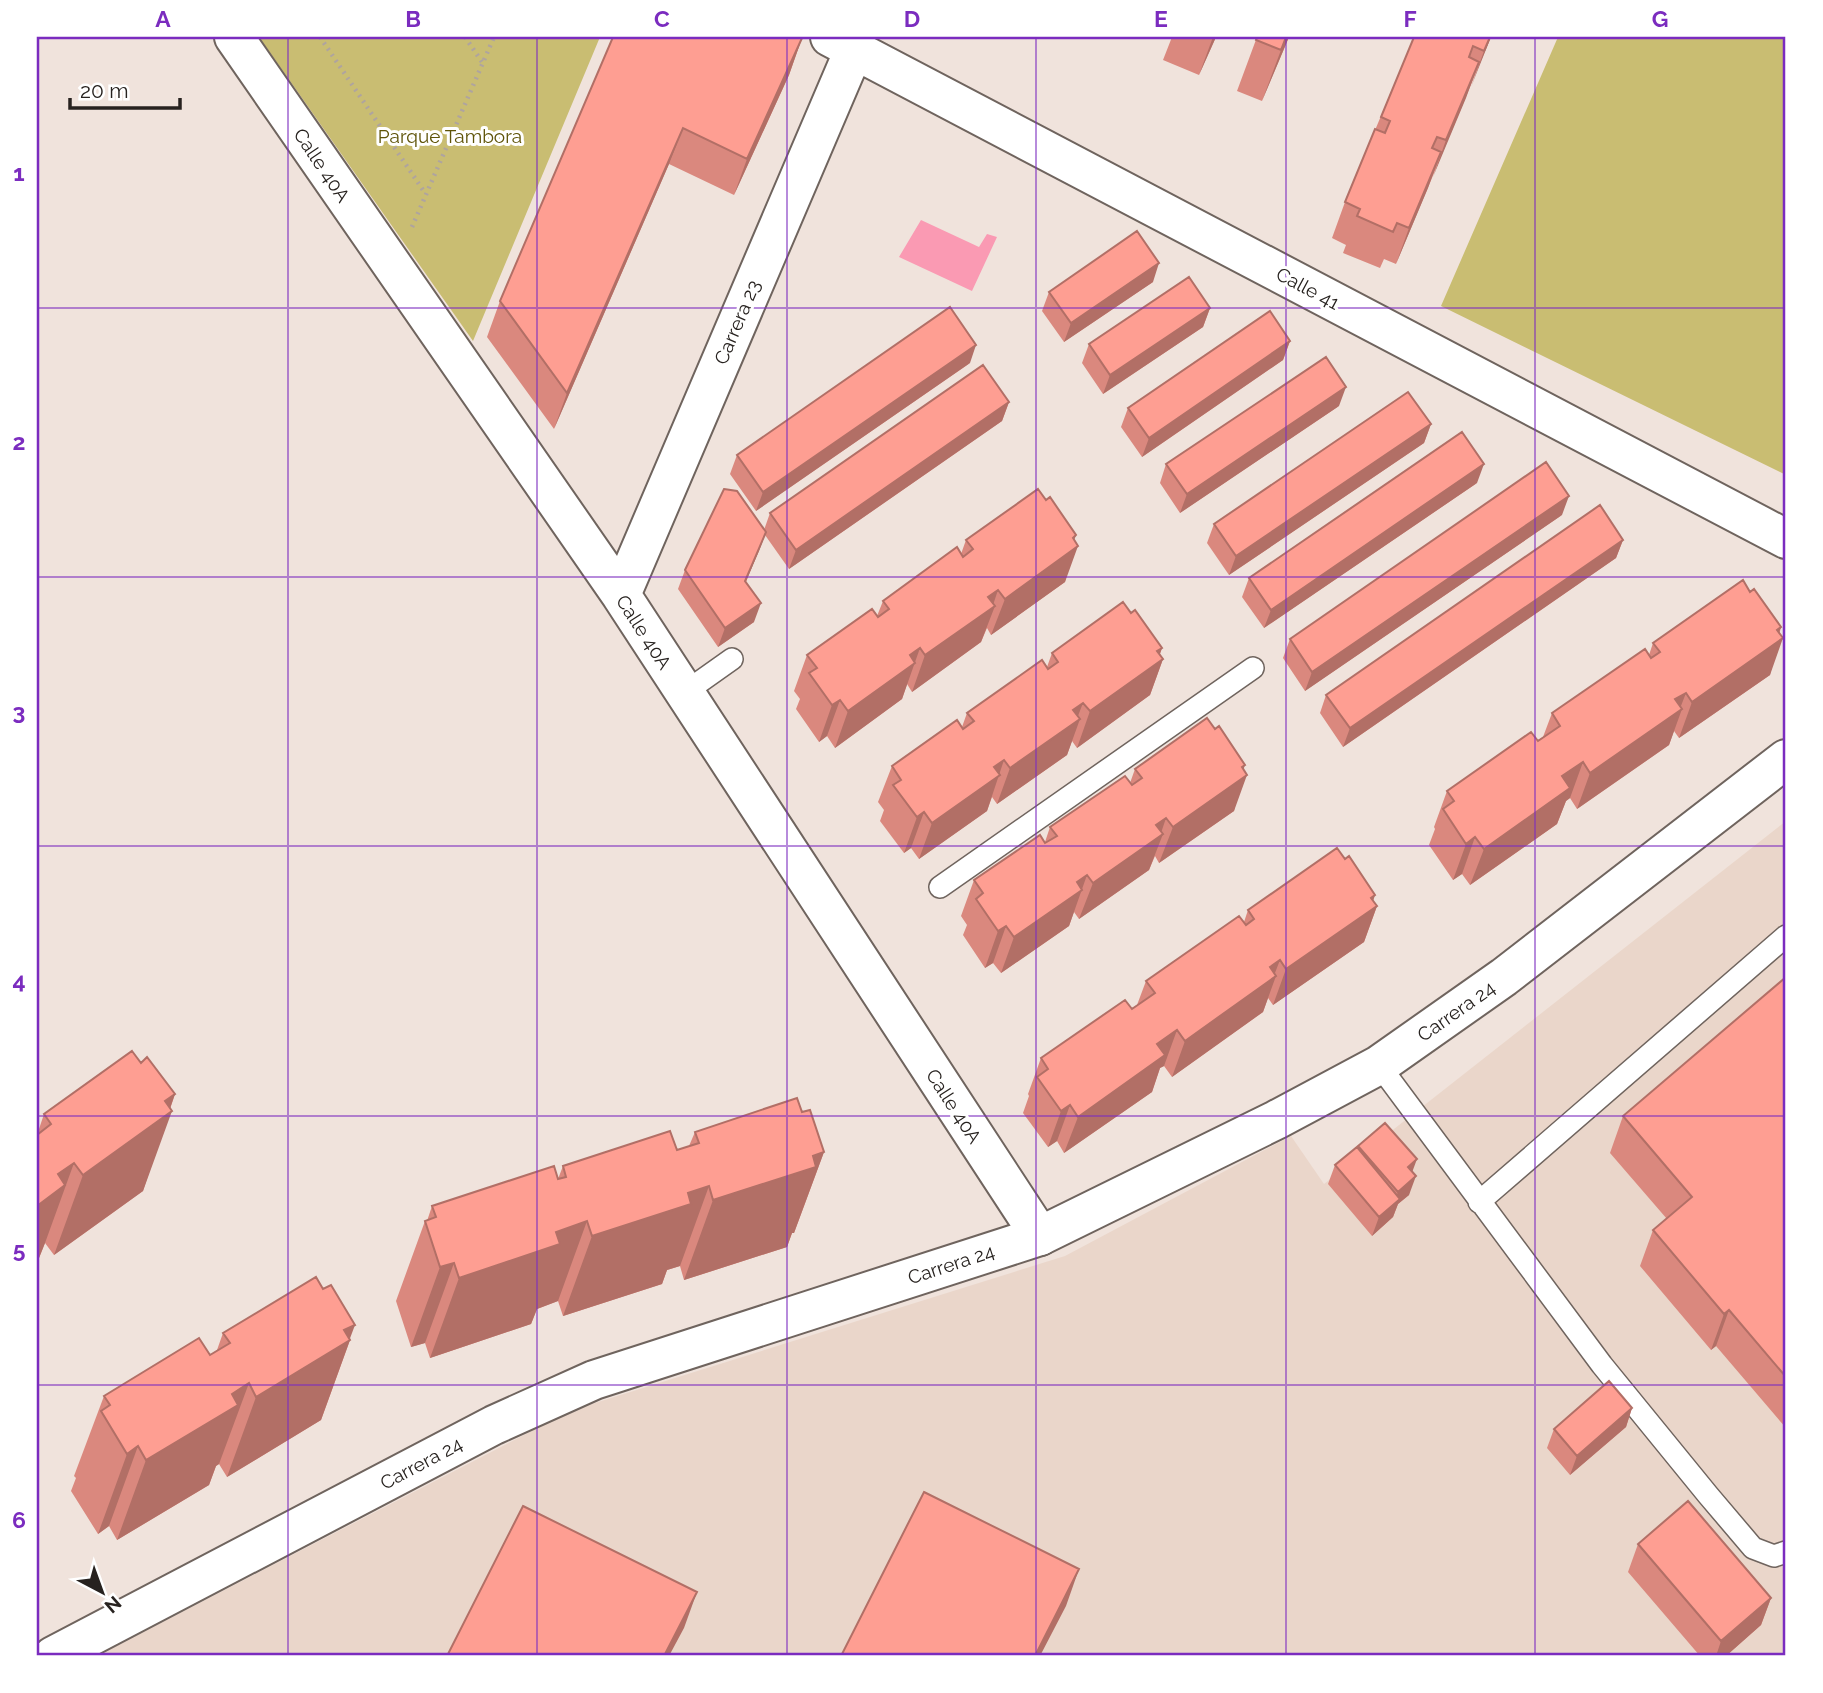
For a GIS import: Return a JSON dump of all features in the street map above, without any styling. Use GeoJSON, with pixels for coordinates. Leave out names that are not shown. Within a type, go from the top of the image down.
{"type":"FeatureCollection","features":[{"type":"Feature","properties":{"kind":"street","name":"Calle 40A"},"geometry":{"type":"LineString","coordinates":[[234,37],[621,595],[1040,1236]]}},
{"type":"Feature","properties":{"kind":"street","name":"Calle 41"},"geometry":{"type":"LineString","coordinates":[[842,43],[1786,539]]}},
{"type":"Feature","properties":{"kind":"street","name":"Carrera 23"},"geometry":{"type":"LineString","coordinates":[[621,595],[842,43]]}},
{"type":"Feature","properties":{"kind":"street","name":"Carrera 24"},"geometry":{"type":"LineString","coordinates":[[53,1656],[494,1425],[594,1380],[1040,1236],[1276,1120],[1379,1065],[1504,977],[1786,759]]}},
{"type":"Feature","properties":{"kind":"lane"},"geometry":{"type":"LineString","coordinates":[[684,693],[732,659]]}},
{"type":"Feature","properties":{"kind":"lane"},"geometry":{"type":"LineString","coordinates":[[940,887],[1253,668]]}},
{"type":"Feature","properties":{"kind":"lane"},"geometry":{"type":"LineString","coordinates":[[1479,1202],[1786,936]]}},
{"type":"Feature","properties":{"kind":"lane"},"geometry":{"type":"LineString","coordinates":[[1379,1065],[1602,1365],[1754,1548],[1774,1556],[1786,1552]]}},
{"type":"Feature","properties":{"kind":"path"},"geometry":{"type":"LineString","coordinates":[[320,37],[426,194]]}},
{"type":"Feature","properties":{"kind":"path"},"geometry":{"type":"LineString","coordinates":[[465,37],[482,62]]}},
{"type":"Feature","properties":{"kind":"path"},"geometry":{"type":"LineString","coordinates":[[390,264],[404,244],[494,37]]}},
{"type":"Feature","properties":{"kind":"shaded area"},"geometry":{"type":"Polygon","coordinates":[[[921,220],[979,247],[987,234],[997,237],[972,291],[899,257],[921,220]]]}},
{"type":"Feature","properties":{"kind":"shaded area"},"geometry":{"type":"Polygon","coordinates":[[[1786,821],[1786,1656],[97,1656],[551,1421],[595,1403],[1065,1256],[1291,1136],[1324,1184],[1786,821]]]}},
{"type":"Feature","properties":{"kind":"green space","name":"Parque Tambora"},"geometry":{"type":"Polygon","coordinates":[[[259,37],[600,37],[473,341],[259,37]]]}},
{"type":"Feature","properties":{"kind":"green space"},"geometry":{"type":"Polygon","coordinates":[[[1558,37],[1786,37],[1786,475],[1441,306],[1558,37]]]}},
{"type":"Feature","properties":{"kind":"building"},"geometry":{"type":"Polygon","coordinates":[[[613,37],[802,38],[747,159],[683,128],[567,393],[500,301],[613,37]]]}},
{"type":"Feature","properties":{"kind":"building"},"geometry":{"type":"Polygon","coordinates":[[[1257,37],[1286,37],[1281,50],[1256,40],[1257,37]]]}},
{"type":"Feature","properties":{"kind":"building"},"geometry":{"type":"Polygon","coordinates":[[[1414,37],[1490,37],[1484,51],[1473,46],[1469,57],[1479,62],[1446,140],[1437,137],[1432,148],[1441,152],[1409,228],[1397,223],[1393,232],[1357,216],[1360,209],[1345,202],[1375,129],[1385,133],[1390,121],[1381,117],[1414,37]]]}},
{"type":"Feature","properties":{"kind":"building"},"geometry":{"type":"Polygon","coordinates":[[[1137,231],[1159,263],[1071,323],[1049,292],[1137,231]]]}},
{"type":"Feature","properties":{"kind":"building"},"geometry":{"type":"Polygon","coordinates":[[[1189,277],[1210,308],[1110,375],[1089,344],[1189,277]]]}},
{"type":"Feature","properties":{"kind":"building"},"geometry":{"type":"Polygon","coordinates":[[[950,307],[976,345],[763,492],[737,455],[950,307]]]}},
{"type":"Feature","properties":{"kind":"building"},"geometry":{"type":"Polygon","coordinates":[[[1270,311],[1290,341],[1149,438],[1128,408],[1270,311]]]}},
{"type":"Feature","properties":{"kind":"building"},"geometry":{"type":"Polygon","coordinates":[[[1326,357],[1346,387],[1187,494],[1166,464],[1326,357]]]}},
{"type":"Feature","properties":{"kind":"building"},"geometry":{"type":"Polygon","coordinates":[[[983,365],[1009,402],[796,550],[770,513],[983,365]]]}},
{"type":"Feature","properties":{"kind":"building"},"geometry":{"type":"Polygon","coordinates":[[[1408,392],[1431,424],[1236,556],[1214,524],[1408,392]]]}},
{"type":"Feature","properties":{"kind":"building"},"geometry":{"type":"Polygon","coordinates":[[[1462,432],[1484,464],[1271,610],[1249,578],[1462,432]]]}},
{"type":"Feature","properties":{"kind":"building"},"geometry":{"type":"Polygon","coordinates":[[[1546,462],[1569,496],[1312,672],[1290,639],[1546,462]]]}},
{"type":"Feature","properties":{"kind":"building"},"geometry":{"type":"Polygon","coordinates":[[[724,489],[737,491],[766,532],[745,581],[761,603],[725,628],[685,570],[724,489]]]}},
{"type":"Feature","properties":{"kind":"building"},"geometry":{"type":"Polygon","coordinates":[[[1038,489],[1046,500],[1050,497],[1076,535],[1073,538],[1078,546],[1005,599],[998,590],[988,597],[995,606],[925,655],[920,648],[910,655],[915,663],[848,711],[840,700],[832,705],[809,673],[817,668],[807,655],[872,609],[878,617],[889,609],[883,601],[957,547],[963,557],[973,549],[966,540],[1038,489]]]}},
{"type":"Feature","properties":{"kind":"building"},"geometry":{"type":"Polygon","coordinates":[[[1600,505],[1623,540],[1350,728],[1326,695],[1600,505]]]}},
{"type":"Feature","properties":{"kind":"building"},"geometry":{"type":"Polygon","coordinates":[[[1743,580],[1750,592],[1754,589],[1781,627],[1777,630],[1783,638],[1692,702],[1686,693],[1675,699],[1682,709],[1590,773],[1583,762],[1562,776],[1570,788],[1484,849],[1475,837],[1466,844],[1443,809],[1454,801],[1447,791],[1531,732],[1538,741],[1560,726],[1552,713],[1645,649],[1651,658],[1660,652],[1653,643],[1743,580]]]}},
{"type":"Feature","properties":{"kind":"building"},"geometry":{"type":"Polygon","coordinates":[[[1123,602],[1131,613],[1135,610],[1162,648],[1157,651],[1163,659],[1090,711],[1083,703],[1073,710],[1080,719],[1010,768],[1004,760],[994,767],[1000,775],[932,823],[924,812],[917,817],[893,785],[901,780],[892,766],[957,720],[963,729],[974,721],[967,713],[1042,660],[1048,669],[1058,662],[1052,653],[1123,602]]]}},
{"type":"Feature","properties":{"kind":"building"},"geometry":{"type":"Polygon","coordinates":[[[1207,718],[1215,729],[1219,726],[1245,765],[1242,767],[1247,775],[1173,827],[1166,818],[1156,825],[1163,834],[1093,883],[1087,875],[1077,882],[1082,890],[1014,937],[1006,926],[998,931],[976,899],[983,893],[974,880],[1040,835],[1045,843],[1057,836],[1050,827],[1125,776],[1132,785],[1142,778],[1135,769],[1207,718]]]}},
{"type":"Feature","properties":{"kind":"building"},"geometry":{"type":"Polygon","coordinates":[[[1337,848],[1345,859],[1349,856],[1375,895],[1371,898],[1377,906],[1286,969],[1280,960],[1270,967],[1276,976],[1185,1041],[1177,1030],[1157,1044],[1165,1055],[1078,1117],[1070,1105],[1061,1111],[1037,1077],[1048,1069],[1041,1058],[1125,1000],[1132,1009],[1155,993],[1146,981],[1239,916],[1246,925],[1254,919],[1248,910],[1337,848]]]}},
{"type":"Feature","properties":{"kind":"building"},"geometry":{"type":"Polygon","coordinates":[[[1786,977],[1786,1377],[1729,1310],[1724,1314],[1653,1230],[1692,1197],[1623,1116],[1786,977]]]}},
{"type":"Feature","properties":{"kind":"building"},"geometry":{"type":"Polygon","coordinates":[[[132,1051],[141,1063],[147,1057],[175,1094],[165,1101],[172,1111],[83,1175],[74,1163],[58,1174],[65,1185],[37,1206],[37,1135],[51,1124],[44,1114],[132,1051]]]}},
{"type":"Feature","properties":{"kind":"building"},"geometry":{"type":"Polygon","coordinates":[[[797,1098],[802,1112],[810,1110],[824,1152],[813,1156],[816,1167],[713,1200],[709,1186],[688,1193],[691,1204],[592,1236],[587,1221],[556,1232],[560,1244],[459,1278],[454,1263],[440,1267],[425,1221],[436,1217],[432,1206],[554,1166],[558,1179],[566,1177],[563,1166],[670,1131],[677,1150],[699,1143],[695,1132],[797,1098]]]}},
{"type":"Feature","properties":{"kind":"building"},"geometry":{"type":"Polygon","coordinates":[[[1385,1123],[1417,1159],[1408,1167],[1416,1176],[1398,1192],[1358,1146],[1385,1123]]]}},
{"type":"Feature","properties":{"kind":"building"},"geometry":{"type":"Polygon","coordinates":[[[1357,1147],[1400,1199],[1379,1217],[1335,1165],[1357,1147]]]}},
{"type":"Feature","properties":{"kind":"building"},"geometry":{"type":"Polygon","coordinates":[[[316,1277],[323,1289],[331,1285],[355,1325],[344,1330],[350,1340],[256,1397],[249,1383],[232,1394],[238,1405],[146,1460],[138,1446],[127,1454],[101,1411],[110,1405],[104,1396],[199,1338],[210,1355],[230,1343],[223,1333],[316,1277]]]}},
{"type":"Feature","properties":{"kind":"building"},"geometry":{"type":"Polygon","coordinates":[[[1609,1381],[1632,1408],[1577,1456],[1554,1429],[1609,1381]]]}},
{"type":"Feature","properties":{"kind":"building"},"geometry":{"type":"Polygon","coordinates":[[[924,1492],[1079,1569],[1035,1656],[841,1656],[924,1492]]]}},
{"type":"Feature","properties":{"kind":"building"},"geometry":{"type":"Polygon","coordinates":[[[1688,1501],[1771,1598],[1721,1641],[1638,1544],[1688,1501]]]}},
{"type":"Feature","properties":{"kind":"building"},"geometry":{"type":"Polygon","coordinates":[[[523,1506],[697,1592],[664,1656],[447,1656],[523,1506]]]}}]}
